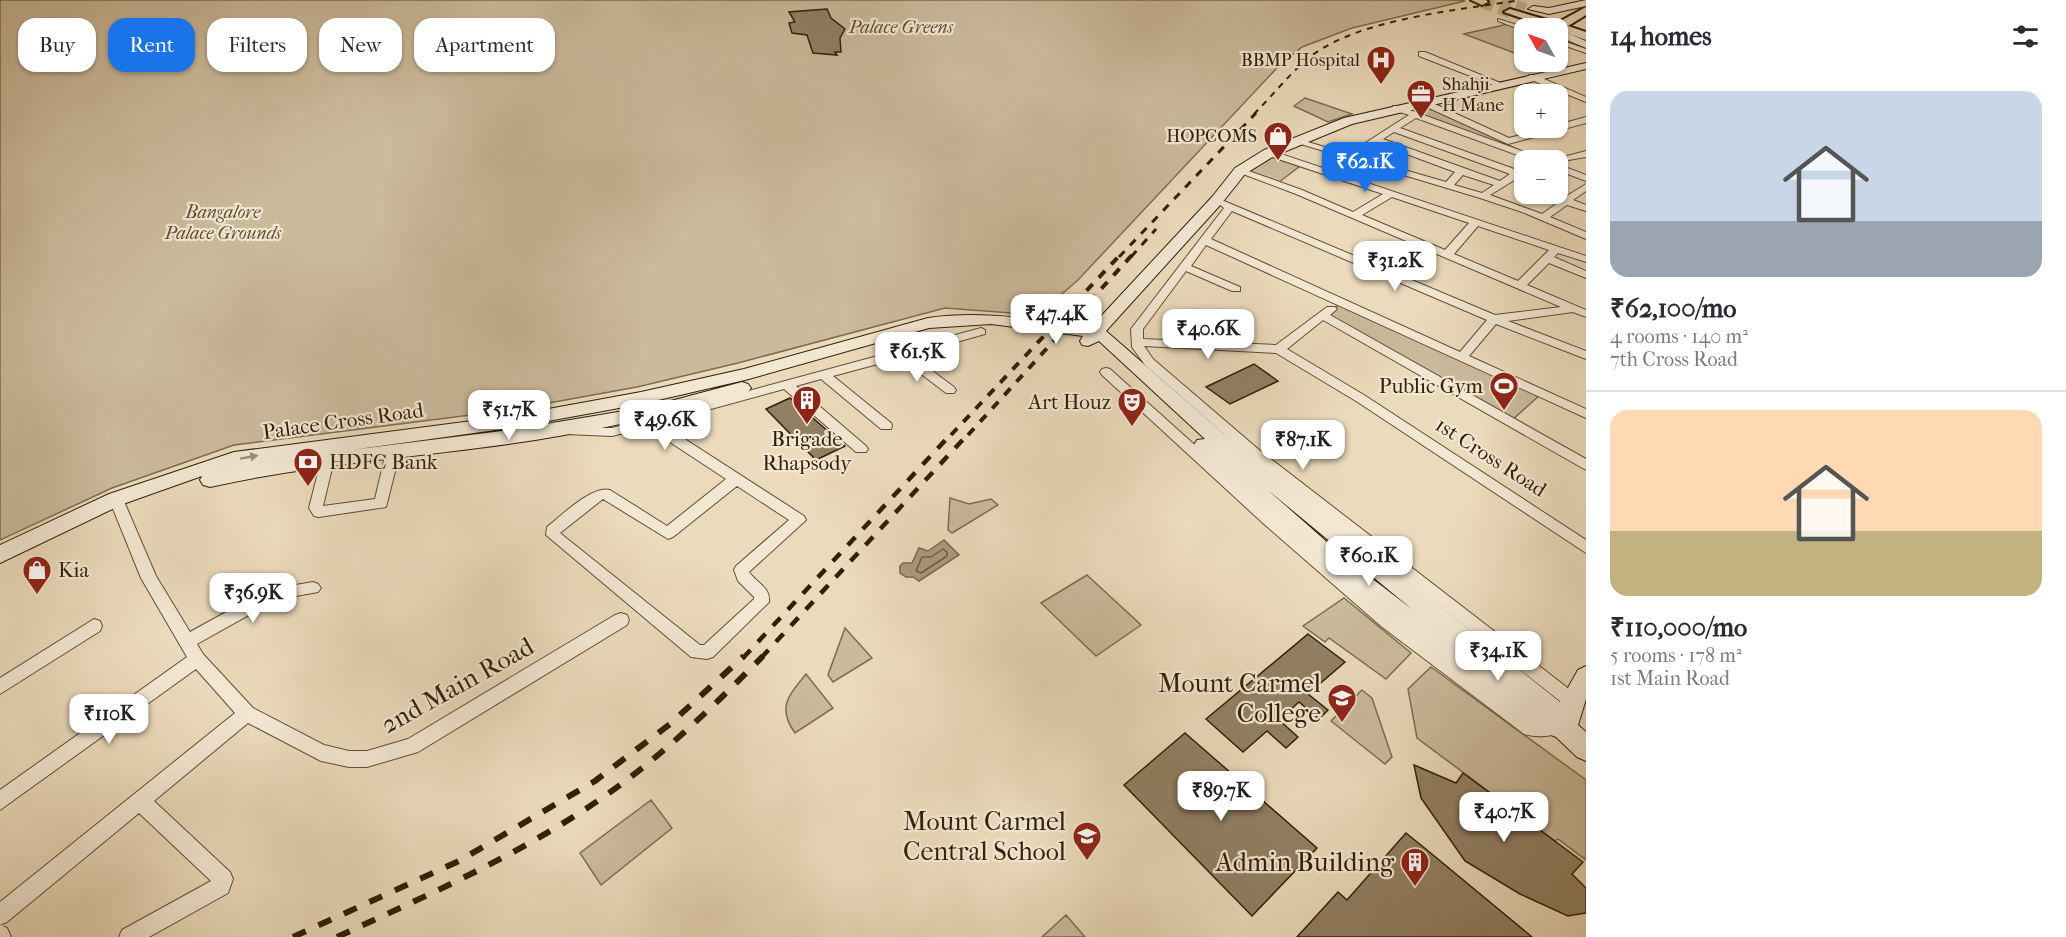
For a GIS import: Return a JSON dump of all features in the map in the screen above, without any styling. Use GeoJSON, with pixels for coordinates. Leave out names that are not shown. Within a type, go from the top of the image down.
{"type":"FeatureCollection","features":[{"type":"Feature","properties":{"kind":"main road"},"geometry":{"type":"LineString","coordinates":[[1522,10],[1534,18]]}},
{"type":"Feature","properties":{"kind":"main road"},"geometry":{"type":"LineString","coordinates":[[1522,10],[1539,18]]}},
{"type":"Feature","properties":{"kind":"main road"},"geometry":{"type":"LineString","coordinates":[[1568,23],[1583,14]]}},
{"type":"Feature","properties":{"kind":"main road"},"geometry":{"type":"LineString","coordinates":[[1568,30],[1586,35]]}},
{"type":"Feature","properties":{"kind":"main road"},"geometry":{"type":"LineString","coordinates":[[1568,31],[1586,35]]}},
{"type":"Feature","properties":{"kind":"street"},"geometry":{"type":"LineString","coordinates":[[1522,10],[1550,11],[1586,3]]}},
{"type":"Feature","properties":{"kind":"street"},"geometry":{"type":"LineString","coordinates":[[1500,20],[1514,25]]}},
{"type":"Feature","properties":{"kind":"street"},"geometry":{"type":"LineString","coordinates":[[1568,33],[1586,45]]}},
{"type":"Feature","properties":{"kind":"street"},"geometry":{"type":"LineString","coordinates":[[1568,45],[1586,51]]}},
{"type":"Feature","properties":{"kind":"street"},"geometry":{"type":"LineString","coordinates":[[1422,54],[1499,84]]}},
{"type":"Feature","properties":{"kind":"street"},"geometry":{"type":"LineString","coordinates":[[1095,340],[1213,214],[1215,203],[1240,171],[1269,153],[1348,121],[1499,84],[1586,66]]}},
{"type":"Feature","properties":{"kind":"street"},"geometry":{"type":"LineString","coordinates":[[1532,78],[1586,100]]}},
{"type":"Feature","properties":{"kind":"street"},"geometry":{"type":"LineString","coordinates":[[1423,102],[1530,150]]}},
{"type":"Feature","properties":{"kind":"street"},"geometry":{"type":"LineString","coordinates":[[1396,108],[1514,151]]}},
{"type":"Feature","properties":{"kind":"street"},"geometry":{"type":"LineString","coordinates":[[1349,157],[1414,115]]}},
{"type":"Feature","properties":{"kind":"street"},"geometry":{"type":"LineString","coordinates":[[1508,141],[1586,120]]}},
{"type":"Feature","properties":{"kind":"street"},"geometry":{"type":"LineString","coordinates":[[1393,129],[1454,150],[1513,177]]}},
{"type":"Feature","properties":{"kind":"street"},"geometry":{"type":"LineString","coordinates":[[1439,164],[1468,135]]}},
{"type":"Feature","properties":{"kind":"street"},"geometry":{"type":"LineString","coordinates":[[1376,140],[1461,171],[1513,177]]}},
{"type":"Feature","properties":{"kind":"street"},"geometry":{"type":"LineString","coordinates":[[1298,142],[1483,196],[1586,236]]}},
{"type":"Feature","properties":{"kind":"street"},"geometry":{"type":"LineString","coordinates":[[1269,153],[1586,259]]}},
{"type":"Feature","properties":{"kind":"street"},"geometry":{"type":"LineString","coordinates":[[1568,157],[1586,154]]}},
{"type":"Feature","properties":{"kind":"street"},"geometry":{"type":"LineString","coordinates":[[1240,171],[1299,192],[1580,308],[1586,314]]}},
{"type":"Feature","properties":{"kind":"street"},"geometry":{"type":"LineString","coordinates":[[1449,186],[1461,171]]}},
{"type":"Feature","properties":{"kind":"street"},"geometry":{"type":"LineString","coordinates":[[1568,171],[1586,178]]}},
{"type":"Feature","properties":{"kind":"street"},"geometry":{"type":"LineString","coordinates":[[1483,196],[1513,177]]}},
{"type":"Feature","properties":{"kind":"street"},"geometry":{"type":"LineString","coordinates":[[1568,199],[1586,187]]}},
{"type":"Feature","properties":{"kind":"street"},"geometry":{"type":"LineString","coordinates":[[1353,216],[1390,194]]}},
{"type":"Feature","properties":{"kind":"street"},"geometry":{"type":"LineString","coordinates":[[1568,202],[1586,208]]}},
{"type":"Feature","properties":{"kind":"street"},"geometry":{"type":"LineString","coordinates":[[1215,203],[1230,207],[1494,319],[1586,355]]}},
{"type":"Feature","properties":{"kind":"street"},"geometry":{"type":"LineString","coordinates":[[1542,218],[1561,204]]}},
{"type":"Feature","properties":{"kind":"street"},"geometry":{"type":"LineString","coordinates":[[1230,207],[1137,329],[1138,347],[1149,362],[1253,452],[1572,701]]}},
{"type":"Feature","properties":{"kind":"street"},"geometry":{"type":"LineString","coordinates":[[1447,255],[1476,222]]}},
{"type":"Feature","properties":{"kind":"street"},"geometry":{"type":"LineString","coordinates":[[1204,240],[1586,414]]}},
{"type":"Feature","properties":{"kind":"street"},"geometry":{"type":"LineString","coordinates":[[1521,285],[1549,259],[1556,249]]}},
{"type":"Feature","properties":{"kind":"street"},"geometry":{"type":"LineString","coordinates":[[1549,259],[1586,275]]}},
{"type":"Feature","properties":{"kind":"street"},"geometry":{"type":"LineString","coordinates":[[1185,267],[1236,289]]}},
{"type":"Feature","properties":{"kind":"street"},"geometry":{"type":"LineString","coordinates":[[1138,342],[1279,349],[1339,302]]}},
{"type":"Feature","properties":{"kind":"street"},"geometry":{"type":"LineString","coordinates":[[1461,357],[1494,319],[1580,308]]}},
{"type":"Feature","properties":{"kind":"street"},"geometry":{"type":"LineString","coordinates":[[1324,316],[1586,465]]}},
{"type":"Feature","properties":{"kind":"street","name":"Palace Cross Road"},"geometry":{"type":"LineString","coordinates":[[0,567],[118,504],[232,474],[393,452],[510,430],[733,377],[945,320],[980,318],[1016,330]]}},
{"type":"Feature","properties":{"kind":"street","name":"Palace Cross Road"},"geometry":{"type":"LineString","coordinates":[[0,555],[192,472],[234,459],[510,430],[552,430],[648,413],[948,331],[980,328],[1016,330]]}},
{"type":"Feature","properties":{"kind":"street"},"geometry":{"type":"LineString","coordinates":[[1016,330],[1095,340],[1547,704],[1565,729],[1586,748]]}},
{"type":"Feature","properties":{"kind":"street"},"geometry":{"type":"LineString","coordinates":[[552,430],[612,432],[981,332]]}},
{"type":"Feature","properties":{"kind":"street"},"geometry":{"type":"LineString","coordinates":[[1095,340],[1336,563],[1539,719],[1565,729]]}},
{"type":"Feature","properties":{"kind":"street","name":"1st Cross Road"},"geometry":{"type":"LineString","coordinates":[[1279,349],[1360,398],[1586,547]]}},
{"type":"Feature","properties":{"kind":"street"},"geometry":{"type":"LineString","coordinates":[[901,353],[950,390]]}},
{"type":"Feature","properties":{"kind":"street"},"geometry":{"type":"LineString","coordinates":[[1106,372],[1269,520],[1387,621],[1530,728],[1565,729]]}},
{"type":"Feature","properties":{"kind":"street"},"geometry":{"type":"LineString","coordinates":[[825,376],[886,426]]}},
{"type":"Feature","properties":{"kind":"street"},"geometry":{"type":"LineString","coordinates":[[788,386],[861,449]]}},
{"type":"Feature","properties":{"kind":"street"},"geometry":{"type":"LineString","coordinates":[[649,422],[736,478],[800,520],[741,570],[743,577],[762,595],[761,602],[705,653],[697,652],[553,533],[554,528],[598,495],[604,494],[668,533],[736,478]]}},
{"type":"Feature","properties":{"kind":"street"},"geometry":{"type":"LineString","coordinates":[[327,460],[316,508],[319,512],[379,504],[382,501],[393,452]]}},
{"type":"Feature","properties":{"kind":"street","name":"2nd Main Road"},"geometry":{"type":"LineString","coordinates":[[118,504],[149,578],[197,660],[247,714],[321,753],[349,759],[367,759],[412,746],[621,620]]}},
{"type":"Feature","properties":{"kind":"street"},"geometry":{"type":"LineString","coordinates":[[186,642],[253,605],[283,592],[314,588]]}},
{"type":"Feature","properties":{"kind":"street"},"geometry":{"type":"LineString","coordinates":[[0,687],[94,626]]}},
{"type":"Feature","properties":{"kind":"street"},"geometry":{"type":"LineString","coordinates":[[0,801],[197,660]]}},
{"type":"Feature","properties":{"kind":"street"},"geometry":{"type":"LineString","coordinates":[[1565,729],[1572,701],[1586,677]]}},
{"type":"Feature","properties":{"kind":"street"},"geometry":{"type":"LineString","coordinates":[[0,915],[247,714]]}},
{"type":"Feature","properties":{"kind":"street"},"geometry":{"type":"LineString","coordinates":[[129,937],[214,891],[221,886],[223,879],[140,801]]}},
{"type":"Feature","properties":{"kind":"green space","name":"Bangalore Palace Grounds"},"geometry":{"type":"Polygon","coordinates":[[[0,0],[1465,1],[1352,28],[1302,47],[1276,69],[1077,281],[1037,315],[945,308],[738,363],[637,387],[510,410],[234,445],[112,488],[0,540],[0,0]]]}},
{"type":"Feature","properties":{"kind":"green space"},"geometry":{"type":"Polygon","coordinates":[[[1508,24],[1514,26],[1514,53],[1464,34],[1508,24]]]}},
{"type":"Feature","properties":{"kind":"green space"},"geometry":{"type":"Polygon","coordinates":[[[1305,98],[1352,114],[1328,122],[1294,106],[1305,98]]]}},
{"type":"Feature","properties":{"kind":"green space"},"geometry":{"type":"Polygon","coordinates":[[[1430,106],[1519,150],[1515,150],[1411,112],[1430,106]]]}},
{"type":"Feature","properties":{"kind":"green space"},"geometry":{"type":"Polygon","coordinates":[[[1271,156],[1300,166],[1278,183],[1249,172],[1271,156]]]}},
{"type":"Feature","properties":{"kind":"green space"},"geometry":{"type":"Polygon","coordinates":[[[1340,303],[1540,395],[1511,421],[1327,316],[1340,303]]]}},
{"type":"Feature","properties":{"kind":"green space"},"geometry":{"type":"Polygon","coordinates":[[[950,498],[969,504],[991,499],[998,505],[952,533],[948,530],[950,498]]]}},
{"type":"Feature","properties":{"kind":"green space"},"geometry":{"type":"Polygon","coordinates":[[[1087,575],[1141,625],[1096,656],[1041,603],[1087,575]]]}},
{"type":"Feature","properties":{"kind":"green space"},"geometry":{"type":"Polygon","coordinates":[[[1344,598],[1411,653],[1386,679],[1329,638],[1325,642],[1303,626],[1344,598]]]}},
{"type":"Feature","properties":{"kind":"green space"},"geometry":{"type":"Polygon","coordinates":[[[845,628],[872,658],[833,682],[828,675],[845,628]]]}},
{"type":"Feature","properties":{"kind":"green space"},"geometry":{"type":"Polygon","coordinates":[[[1431,667],[1586,780],[1586,860],[1558,839],[1555,841],[1417,738],[1408,689],[1431,667]]]}},
{"type":"Feature","properties":{"kind":"green space"},"geometry":{"type":"Polygon","coordinates":[[[806,674],[833,708],[795,733],[787,716],[787,702],[806,674]]]}},
{"type":"Feature","properties":{"kind":"green space"},"geometry":{"type":"Polygon","coordinates":[[[1362,690],[1372,698],[1392,757],[1385,764],[1331,721],[1362,690]]]}},
{"type":"Feature","properties":{"kind":"green space"},"geometry":{"type":"Polygon","coordinates":[[[651,800],[672,828],[601,885],[580,853],[651,800]]]}},
{"type":"Feature","properties":{"kind":"green space"},"geometry":{"type":"Polygon","coordinates":[[[1066,915],[1085,937],[1042,937],[1066,915]]]}},
{"type":"Feature","properties":{"kind":"water"},"geometry":{"type":"Polygon","coordinates":[[[944,540],[959,555],[919,581],[900,573],[900,566],[903,563],[912,563],[919,548],[928,551],[944,540]]]}},
{"type":"Feature","properties":{"kind":"building"},"geometry":{"type":"Polygon","coordinates":[[[827,9],[831,18],[845,29],[840,38],[841,52],[835,52],[837,55],[813,53],[807,35],[792,33],[789,23],[795,22],[789,12],[827,9]]]}},
{"type":"Feature","properties":{"kind":"building"},"geometry":{"type":"Polygon","coordinates":[[[1254,364],[1278,381],[1230,404],[1206,387],[1254,364]]]}},
{"type":"Feature","properties":{"kind":"building","name":"Brigade Rhapsody"},"geometry":{"type":"Polygon","coordinates":[[[790,398],[845,446],[816,460],[766,409],[790,398]]]}},
{"type":"Feature","properties":{"kind":"building"},"geometry":{"type":"Polygon","coordinates":[[[1308,634],[1345,662],[1308,694],[1328,710],[1319,719],[1299,702],[1279,720],[1298,737],[1286,748],[1267,731],[1243,752],[1206,719],[1308,634]]]}},
{"type":"Feature","properties":{"kind":"building"},"geometry":{"type":"Polygon","coordinates":[[[1185,733],[1317,848],[1252,916],[1124,785],[1185,733]]]}},
{"type":"Feature","properties":{"kind":"building"},"geometry":{"type":"Polygon","coordinates":[[[1414,765],[1456,783],[1463,773],[1583,862],[1572,874],[1586,888],[1586,913],[1568,916],[1520,894],[1465,861],[1421,798],[1414,765]]]}},
{"type":"Feature","properties":{"kind":"building","name":"Admin Building"},"geometry":{"type":"Polygon","coordinates":[[[1406,833],[1532,937],[1297,937],[1338,892],[1347,900],[1406,833]]]}},
{"type":"Feature","properties":{"kind":"tunnel"},"geometry":{"type":"LineString","coordinates":[[1502,0],[1528,9]]}},
{"type":"Feature","properties":{"kind":"tunnel"},"geometry":{"type":"LineString","coordinates":[[1482,2],[1510,12]]}},
{"type":"Feature","properties":{"kind":"railway"},"geometry":{"type":"LineString","coordinates":[[1254,114],[1305,61],[1326,46],[1350,35],[1407,18],[1520,0]]}},
{"type":"Feature","properties":{"kind":"railway"},"geometry":{"type":"LineString","coordinates":[[1119,257],[1256,113]]}},
{"type":"Feature","properties":{"kind":"railway"},"geometry":{"type":"LineString","coordinates":[[1131,257],[1156,229]]}},
{"type":"Feature","properties":{"kind":"railway"},"geometry":{"type":"LineString","coordinates":[[951,435],[1120,255]]}},
{"type":"Feature","properties":{"kind":"railway"},"geometry":{"type":"LineString","coordinates":[[968,435],[1132,255]]}},
{"type":"Feature","properties":{"kind":"railway"},"geometry":{"type":"LineString","coordinates":[[743,658],[952,433]]}},
{"type":"Feature","properties":{"kind":"railway"},"geometry":{"type":"LineString","coordinates":[[761,658],[969,433]]}},
{"type":"Feature","properties":{"kind":"railway"},"geometry":{"type":"LineString","coordinates":[[293,937],[459,861],[595,781],[670,724],[744,656]]}},
{"type":"Feature","properties":{"kind":"railway"},"geometry":{"type":"LineString","coordinates":[[337,937],[504,857],[599,800],[643,768],[724,695],[761,658]]}},
{"type":"Feature","properties":{"kind":"place","name":"BBMP Hospital"},"geometry":{"type":"Point","coordinates":[1381,86]}},
{"type":"Feature","properties":{"kind":"place","name":"Shahji H Mane"},"geometry":{"type":"Point","coordinates":[1421,120]}},
{"type":"Feature","properties":{"kind":"place","name":"HOPCOMS"},"geometry":{"type":"Point","coordinates":[1278,162]}},
{"type":"Feature","properties":{"kind":"place","name":"Public Gym"},"geometry":{"type":"Point","coordinates":[1504,412]}},
{"type":"Feature","properties":{"kind":"place","name":"Brigade Rhapsody"},"geometry":{"type":"Point","coordinates":[807,426]}},
{"type":"Feature","properties":{"kind":"place","name":"Art Houz"},"geometry":{"type":"Point","coordinates":[1132,428]}},
{"type":"Feature","properties":{"kind":"place","name":"HDFC Bank"},"geometry":{"type":"Point","coordinates":[308,488]}},
{"type":"Feature","properties":{"kind":"place","name":"Kia"},"geometry":{"type":"Point","coordinates":[37,596]}},
{"type":"Feature","properties":{"kind":"place","name":"Mount Carmel College"},"geometry":{"type":"Point","coordinates":[1342,724]}},
{"type":"Feature","properties":{"kind":"place","name":"Mount Carmel Central School"},"geometry":{"type":"Point","coordinates":[1087,862]}},
{"type":"Feature","properties":{"kind":"place","name":"Admin Building"},"geometry":{"type":"Point","coordinates":[1415,888]}},
{"type":"Feature","properties":{"kind":"park label","name":"Palace Greens"},"geometry":{"type":"Point","coordinates":[901,27]}}]}
